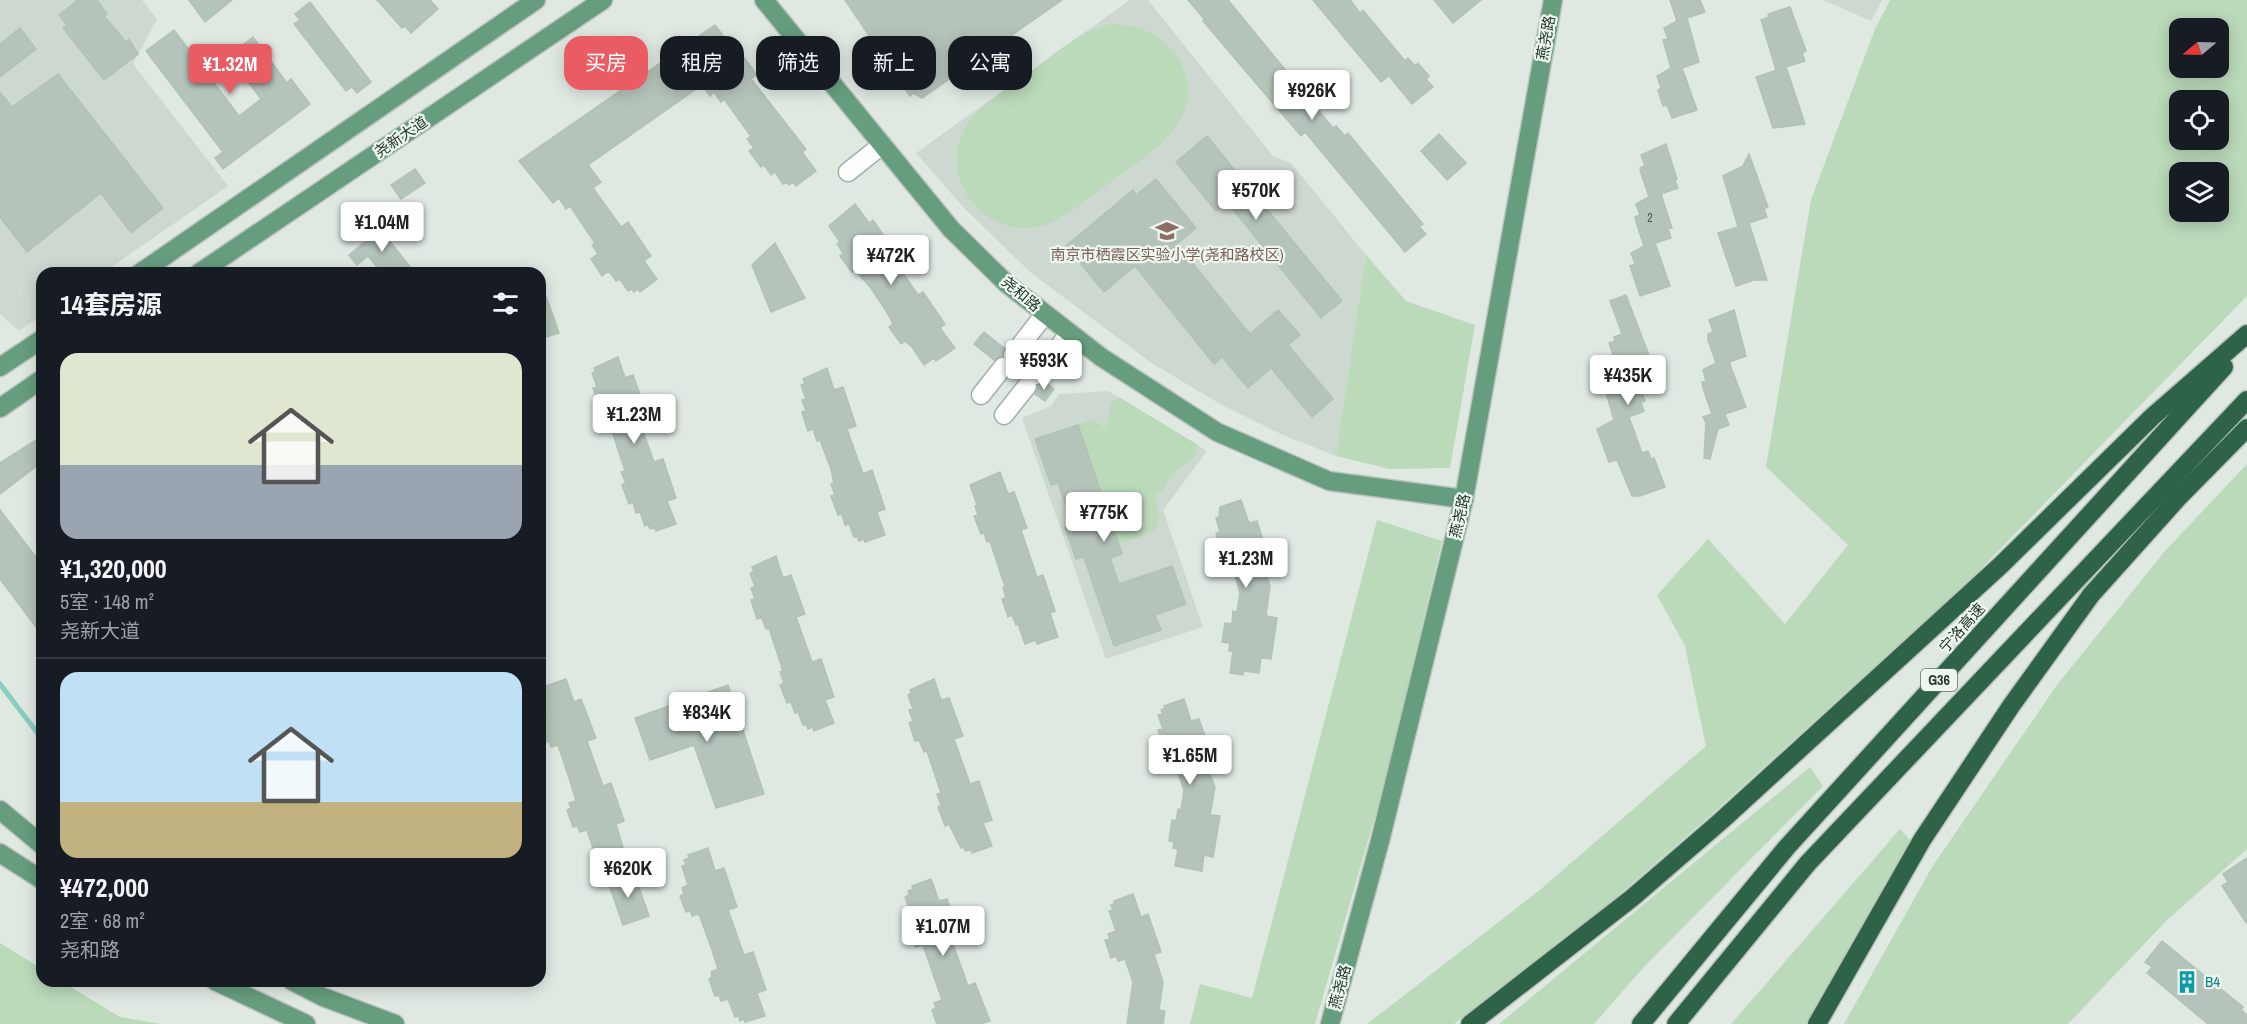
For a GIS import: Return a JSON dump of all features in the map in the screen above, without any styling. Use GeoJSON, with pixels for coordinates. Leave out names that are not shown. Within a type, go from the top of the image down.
{"type":"FeatureCollection","features":[{"type":"Feature","properties":{"kind":"highway"},"geometry":{"type":"LineString","coordinates":[[1470,1024],[1632,898],[1721,820],[2001,565],[2152,417],[2247,334]]}},
{"type":"Feature","properties":{"kind":"highway","name":"宁洛高速"},"geometry":{"type":"LineString","coordinates":[[1641,1024],[1786,847],[2247,345]]}},
{"type":"Feature","properties":{"kind":"highway","name":"G36"},"geometry":{"type":"LineString","coordinates":[[1676,1024],[1808,863],[2247,400]]}},
{"type":"Feature","properties":{"kind":"highway"},"geometry":{"type":"LineString","coordinates":[[1817,1024],[1922,840],[2011,706],[2091,595],[2178,498],[2247,428]]}},
{"type":"Feature","properties":{"kind":"main road"},"geometry":{"type":"LineString","coordinates":[[149,267],[536,0]]}},
{"type":"Feature","properties":{"kind":"main road","name":"尧新大道"},"geometry":{"type":"LineString","coordinates":[[208,267],[603,0]]}},
{"type":"Feature","properties":{"kind":"main road","name":"尧和路"},"geometry":{"type":"LineString","coordinates":[[764,0],[951,229],[1007,284],[1101,357],[1217,432],[1329,481],[1464,499]]}},
{"type":"Feature","properties":{"kind":"main road","name":"燕尧路"},"geometry":{"type":"LineString","coordinates":[[1330,1024],[1380,840],[1464,499],[1553,0]]}},
{"type":"Feature","properties":{"kind":"main road"},"geometry":{"type":"LineString","coordinates":[[0,367],[36,343]]}},
{"type":"Feature","properties":{"kind":"main road"},"geometry":{"type":"LineString","coordinates":[[0,408],[36,383]]}},
{"type":"Feature","properties":{"kind":"main road"},"geometry":{"type":"LineString","coordinates":[[0,810],[36,840]]}},
{"type":"Feature","properties":{"kind":"main road"},"geometry":{"type":"LineString","coordinates":[[0,853],[36,876]]}},
{"type":"Feature","properties":{"kind":"main road"},"geometry":{"type":"LineString","coordinates":[[228,987],[306,1024]]}},
{"type":"Feature","properties":{"kind":"main road"},"geometry":{"type":"LineString","coordinates":[[306,987],[394,1024]]}},
{"type":"Feature","properties":{"kind":"street"},"geometry":{"type":"LineString","coordinates":[[848,172],[882,145]]}},
{"type":"Feature","properties":{"kind":"street"},"geometry":{"type":"LineString","coordinates":[[981,395],[1045,314]]}},
{"type":"Feature","properties":{"kind":"street"},"geometry":{"type":"LineString","coordinates":[[1004,415],[1070,333]]}},
{"type":"Feature","properties":{"kind":"shaded area"},"geometry":{"type":"Polygon","coordinates":[[[0,0],[142,0],[157,19],[133,64],[228,186],[112,267],[36,267],[36,319],[19,331],[0,314],[0,0]]]}},
{"type":"Feature","properties":{"kind":"shaded area","name":"南京市栖霞区实验小学(尧和路校区)"},"geometry":{"type":"Polygon","coordinates":[[[1130,0],[1148,0],[1273,156],[1291,163],[1366,255],[1336,456],[1283,435],[1220,404],[1150,362],[1031,273],[963,207],[916,153],[1004,90],[1032,90],[1032,70],[1130,0]]]}},
{"type":"Feature","properties":{"kind":"shaded area"},"geometry":{"type":"Polygon","coordinates":[[[1823,0],[1882,0],[1871,21],[1823,0]]]}},
{"type":"Feature","properties":{"kind":"shaded area"},"geometry":{"type":"Polygon","coordinates":[[[1108,391],[1207,451],[1163,510],[1203,627],[1106,659],[1022,418],[1051,406],[1059,394],[1108,391]]]}},
{"type":"Feature","properties":{"kind":"green space"},"geometry":{"type":"Polygon","coordinates":[[[1890,0],[2247,0],[2247,296],[1967,583],[1713,813],[1583,926],[1454,1024],[1367,1024],[1541,889],[1706,746],[1685,646],[1657,595],[1708,539],[1785,624],[1848,545],[1766,467],[1811,200],[1875,29],[1890,0]]]}},
{"type":"Feature","properties":{"kind":"green space"},"geometry":{"type":"Polygon","coordinates":[[[1111,24],[1138,28],[1154,35],[1168,46],[1186,75],[1188,95],[1184,113],[1159,145],[1074,209],[1052,222],[1032,228],[1013,227],[995,221],[979,210],[967,195],[959,177],[957,157],[961,137],[967,125],[985,105],[1005,90],[1032,90],[1032,71],[1074,40],[1111,24]]]}},
{"type":"Feature","properties":{"kind":"green space"},"geometry":{"type":"Polygon","coordinates":[[[1366,255],[1406,301],[1475,325],[1450,468],[1390,469],[1336,456],[1366,255]]]}},
{"type":"Feature","properties":{"kind":"green space"},"geometry":{"type":"Polygon","coordinates":[[[1119,397],[1198,445],[1193,459],[1170,476],[1165,487],[1155,496],[1159,519],[1154,531],[1119,544],[1078,425],[1093,419],[1105,428],[1110,414],[1109,404],[1119,397]]]}},
{"type":"Feature","properties":{"kind":"green space"},"geometry":{"type":"Polygon","coordinates":[[[2247,464],[2247,849],[2167,920],[2068,1024],[1844,1024],[1932,867],[2057,685],[2165,551],[2247,464]]]}},
{"type":"Feature","properties":{"kind":"green space"},"geometry":{"type":"Polygon","coordinates":[[[1377,520],[1442,541],[1384,785],[1315,1024],[1190,1024],[1200,984],[1252,998],[1377,520]]]}},
{"type":"Feature","properties":{"kind":"green space"},"geometry":{"type":"Polygon","coordinates":[[[1810,767],[1823,786],[1642,969],[1594,1024],[1499,1024],[1810,767]]]}},
{"type":"Feature","properties":{"kind":"green space"},"geometry":{"type":"Polygon","coordinates":[[[1900,829],[1915,845],[1811,1024],[1731,1024],[1900,829]]]}},
{"type":"Feature","properties":{"kind":"green space"},"geometry":{"type":"Polygon","coordinates":[[[0,943],[36,965],[36,987],[71,987],[120,1017],[161,1024],[0,1024],[0,943]]]}},
{"type":"Feature","properties":{"kind":"building"},"geometry":{"type":"Polygon","coordinates":[[[78,0],[97,0],[107,14],[104,16],[126,42],[129,39],[138,54],[104,80],[63,28],[67,25],[59,15],[78,0]]]}},
{"type":"Feature","properties":{"kind":"building"},"geometry":{"type":"Polygon","coordinates":[[[189,0],[232,0],[205,22],[189,0]]]}},
{"type":"Feature","properties":{"kind":"building"},"geometry":{"type":"Polygon","coordinates":[[[377,0],[430,0],[438,9],[411,33],[405,26],[402,28],[377,0]]]}},
{"type":"Feature","properties":{"kind":"building"},"geometry":{"type":"Polygon","coordinates":[[[845,0],[1062,0],[1011,36],[948,36],[948,80],[936,88],[936,36],[869,36],[845,0]]]}},
{"type":"Feature","properties":{"kind":"building"},"geometry":{"type":"Polygon","coordinates":[[[1188,0],[1228,0],[1333,128],[1336,126],[1345,136],[1348,133],[1423,224],[1419,227],[1426,234],[1405,252],[1305,132],[1301,136],[1203,21],[1205,20],[1188,0]]]}},
{"type":"Feature","properties":{"kind":"building"},"geometry":{"type":"Polygon","coordinates":[[[1313,0],[1350,0],[1360,13],[1363,10],[1405,61],[1408,58],[1415,66],[1418,63],[1429,76],[1426,79],[1433,87],[1412,104],[1389,76],[1381,82],[1313,0]]]}},
{"type":"Feature","properties":{"kind":"building"},"geometry":{"type":"Polygon","coordinates":[[[1434,0],[1481,0],[1453,23],[1434,0]]]}},
{"type":"Feature","properties":{"kind":"building"},"geometry":{"type":"Polygon","coordinates":[[[1670,0],[1700,0],[1705,12],[1687,18],[1699,62],[1682,68],[1697,110],[1672,118],[1667,105],[1663,106],[1657,76],[1671,68],[1663,40],[1668,39],[1664,28],[1677,21],[1670,0]]]}},
{"type":"Feature","properties":{"kind":"building"},"geometry":{"type":"Polygon","coordinates":[[[310,2],[371,82],[357,93],[352,87],[346,91],[294,24],[300,20],[295,14],[310,2]]]}},
{"type":"Feature","properties":{"kind":"building"},"geometry":{"type":"Polygon","coordinates":[[[1790,7],[1806,51],[1802,53],[1805,61],[1776,70],[1761,20],[1769,17],[1768,14],[1790,7]]]}},
{"type":"Feature","properties":{"kind":"building"},"geometry":{"type":"Polygon","coordinates":[[[715,25],[723,36],[699,36],[715,25]]]}},
{"type":"Feature","properties":{"kind":"building"},"geometry":{"type":"Polygon","coordinates":[[[20,28],[36,49],[0,77],[0,44],[20,28]]]}},
{"type":"Feature","properties":{"kind":"building"},"geometry":{"type":"Polygon","coordinates":[[[174,30],[239,116],[261,99],[234,63],[237,61],[231,54],[253,37],[287,83],[291,79],[310,104],[223,169],[215,158],[223,152],[146,51],[174,30]]]}},
{"type":"Feature","properties":{"kind":"building"},"geometry":{"type":"Polygon","coordinates":[[[744,58],[756,75],[751,79],[756,85],[756,90],[760,90],[806,149],[802,152],[816,171],[796,186],[793,182],[789,185],[787,182],[783,184],[775,172],[771,175],[764,165],[761,167],[749,151],[754,148],[747,139],[751,136],[724,99],[721,102],[714,92],[710,96],[706,90],[744,90],[744,58]]]}},
{"type":"Feature","properties":{"kind":"building"},"geometry":{"type":"Polygon","coordinates":[[[660,63],[660,90],[695,90],[588,165],[601,182],[593,188],[621,227],[628,222],[651,256],[644,261],[657,279],[640,292],[638,289],[634,292],[632,289],[628,291],[620,279],[616,281],[609,271],[602,276],[591,259],[598,254],[592,245],[595,243],[570,206],[566,209],[559,198],[553,203],[519,161],[621,90],[648,90],[648,71],[660,63]]]}},
{"type":"Feature","properties":{"kind":"building"},"geometry":{"type":"Polygon","coordinates":[[[1786,67],[1805,124],[1773,128],[1756,77],[1786,67]]]}},
{"type":"Feature","properties":{"kind":"building"},"geometry":{"type":"Polygon","coordinates":[[[58,74],[163,208],[131,233],[101,193],[27,252],[0,217],[0,92],[12,107],[58,74]]]}},
{"type":"Feature","properties":{"kind":"building"},"geometry":{"type":"Polygon","coordinates":[[[906,90],[933,90],[922,98],[913,93],[910,96],[906,90]]]}},
{"type":"Feature","properties":{"kind":"building"},"geometry":{"type":"Polygon","coordinates":[[[1439,134],[1466,163],[1447,180],[1421,151],[1439,134]]]}},
{"type":"Feature","properties":{"kind":"building"},"geometry":{"type":"Polygon","coordinates":[[[1207,136],[1342,301],[1321,318],[1227,202],[1216,211],[1176,162],[1207,136]]]}},
{"type":"Feature","properties":{"kind":"building"},"geometry":{"type":"Polygon","coordinates":[[[1666,144],[1678,188],[1661,194],[1672,228],[1668,229],[1671,238],[1655,243],[1670,286],[1640,296],[1630,266],[1635,264],[1631,253],[1644,246],[1635,217],[1640,215],[1636,204],[1649,197],[1640,168],[1645,166],[1641,155],[1666,144]]]}},
{"type":"Feature","properties":{"kind":"building"},"geometry":{"type":"Polygon","coordinates":[[[1749,154],[1768,207],[1764,209],[1767,217],[1749,223],[1767,280],[1754,280],[1736,286],[1718,233],[1738,227],[1723,176],[1743,166],[1749,154]]]}},
{"type":"Feature","properties":{"kind":"building"},"geometry":{"type":"Polygon","coordinates":[[[415,169],[425,183],[401,199],[391,185],[415,169]]]}},
{"type":"Feature","properties":{"kind":"building"},"geometry":{"type":"Polygon","coordinates":[[[1156,179],[1196,228],[1177,244],[1250,334],[1278,310],[1300,335],[1288,345],[1333,399],[1312,417],[1271,368],[1248,388],[1222,357],[1214,364],[1135,266],[1104,292],[1066,246],[1133,190],[1136,195],[1156,179]]]}},
{"type":"Feature","properties":{"kind":"building"},"geometry":{"type":"Polygon","coordinates":[[[855,204],[869,223],[873,220],[896,253],[891,256],[918,295],[923,292],[945,324],[940,328],[955,348],[936,361],[934,358],[924,365],[912,347],[905,341],[901,344],[889,327],[893,324],[888,314],[871,288],[855,270],[852,272],[840,256],[843,253],[837,244],[840,242],[829,226],[855,204]]]}},
{"type":"Feature","properties":{"kind":"building"},"geometry":{"type":"Polygon","coordinates":[[[387,223],[396,233],[388,239],[410,267],[377,267],[368,256],[357,265],[349,255],[387,223]]]}},
{"type":"Feature","properties":{"kind":"building"},"geometry":{"type":"Polygon","coordinates":[[[775,243],[805,298],[771,312],[752,265],[775,243]]]}},
{"type":"Feature","properties":{"kind":"building"},"geometry":{"type":"Polygon","coordinates":[[[1626,295],[1650,358],[1646,359],[1649,368],[1635,373],[1645,401],[1641,403],[1644,411],[1629,417],[1642,453],[1648,451],[1651,459],[1654,458],[1665,487],[1640,496],[1632,496],[1618,462],[1616,460],[1609,462],[1597,429],[1614,420],[1604,386],[1610,384],[1610,380],[1620,377],[1609,343],[1615,341],[1614,337],[1622,334],[1610,301],[1626,295]]]}},
{"type":"Feature","properties":{"kind":"building"},"geometry":{"type":"Polygon","coordinates":[[[546,296],[559,333],[546,337],[546,296]]]}},
{"type":"Feature","properties":{"kind":"building"},"geometry":{"type":"Polygon","coordinates":[[[1734,310],[1746,356],[1729,362],[1746,407],[1725,414],[1729,425],[1718,429],[1710,459],[1704,458],[1706,423],[1703,417],[1712,414],[1703,388],[1702,382],[1706,381],[1703,370],[1716,363],[1708,340],[1708,334],[1713,332],[1709,320],[1734,310]]]}},
{"type":"Feature","properties":{"kind":"building"},"geometry":{"type":"Polygon","coordinates":[[[984,332],[1004,348],[1002,356],[994,360],[974,344],[984,332]]]}},
{"type":"Feature","properties":{"kind":"building"},"geometry":{"type":"Polygon","coordinates":[[[618,357],[625,378],[633,375],[647,414],[638,417],[654,462],[663,459],[676,498],[667,501],[676,524],[656,531],[655,528],[650,529],[648,524],[645,526],[640,512],[636,513],[633,502],[629,504],[622,485],[626,483],[621,472],[625,471],[611,428],[608,430],[604,418],[599,419],[593,401],[597,399],[593,388],[597,387],[592,373],[595,372],[594,368],[618,357]]]}},
{"type":"Feature","properties":{"kind":"building"},"geometry":{"type":"Polygon","coordinates":[[[1017,364],[1023,364],[1027,371],[1023,378],[1017,378],[1013,374],[1013,368],[1017,364]]]}},
{"type":"Feature","properties":{"kind":"building"},"geometry":{"type":"Polygon","coordinates":[[[827,368],[834,390],[843,387],[856,426],[847,429],[863,474],[872,470],[885,509],[877,512],[885,535],[865,542],[864,539],[859,541],[857,536],[854,537],[849,524],[845,525],[842,514],[838,515],[831,496],[835,495],[831,484],[834,483],[831,469],[820,440],[817,441],[813,429],[808,431],[802,412],[806,411],[802,400],[806,399],[801,385],[805,384],[803,379],[827,368]]]}},
{"type":"Feature","properties":{"kind":"building"},"geometry":{"type":"Polygon","coordinates":[[[1045,382],[1054,389],[1045,401],[1035,394],[1038,386],[1045,382]]]}},
{"type":"Feature","properties":{"kind":"building"},"geometry":{"type":"Polygon","coordinates":[[[1078,425],[1122,554],[1110,558],[1119,584],[1172,566],[1186,604],[1155,615],[1161,630],[1114,646],[1084,557],[1076,559],[1065,528],[1073,525],[1058,483],[1051,485],[1035,439],[1078,425]]]}},
{"type":"Feature","properties":{"kind":"building"},"geometry":{"type":"Polygon","coordinates":[[[36,440],[36,467],[0,494],[0,463],[36,440]]]}},
{"type":"Feature","properties":{"kind":"building"},"geometry":{"type":"Polygon","coordinates":[[[1000,472],[1008,494],[1014,492],[1027,528],[1021,530],[1037,577],[1043,575],[1055,611],[1050,613],[1058,637],[1037,644],[1036,640],[1025,644],[1018,624],[1016,625],[1012,615],[1008,617],[1002,599],[1006,598],[1003,588],[1005,587],[990,541],[987,542],[984,533],[981,534],[974,516],[978,515],[975,506],[977,505],[970,485],[1000,472]]]}},
{"type":"Feature","properties":{"kind":"building"},"geometry":{"type":"Polygon","coordinates":[[[1241,500],[1249,523],[1257,521],[1269,560],[1262,562],[1270,586],[1266,616],[1277,618],[1271,659],[1261,658],[1259,673],[1244,671],[1243,675],[1230,673],[1233,651],[1229,651],[1230,643],[1222,642],[1225,623],[1232,624],[1233,611],[1237,612],[1240,593],[1234,572],[1229,574],[1225,563],[1221,564],[1215,546],[1220,545],[1216,533],[1220,532],[1216,518],[1219,517],[1220,507],[1241,500]]]}},
{"type":"Feature","properties":{"kind":"building"},"geometry":{"type":"Polygon","coordinates":[[[0,510],[36,557],[36,627],[0,579],[0,510]]]}},
{"type":"Feature","properties":{"kind":"building"},"geometry":{"type":"Polygon","coordinates":[[[776,556],[783,578],[791,575],[805,614],[796,617],[812,662],[821,659],[834,697],[825,700],[834,723],[814,731],[813,727],[808,729],[806,724],[803,725],[791,702],[787,703],[780,685],[784,683],[780,672],[783,671],[769,628],[766,629],[762,618],[757,619],[751,600],[755,599],[751,588],[755,587],[750,573],[754,572],[752,567],[776,556]]]}},
{"type":"Feature","properties":{"kind":"building"},"geometry":{"type":"Polygon","coordinates":[[[566,679],[574,702],[581,699],[596,738],[587,741],[603,786],[611,783],[624,821],[616,824],[623,847],[604,854],[603,850],[599,852],[597,847],[593,848],[587,830],[580,832],[577,826],[573,827],[567,810],[571,808],[569,803],[576,801],[558,745],[551,747],[549,741],[546,742],[546,690],[548,689],[546,686],[566,679]]]}},
{"type":"Feature","properties":{"kind":"building"},"geometry":{"type":"Polygon","coordinates":[[[934,679],[941,700],[949,698],[963,736],[954,739],[970,784],[979,781],[992,820],[983,823],[992,846],[972,853],[971,850],[965,851],[964,847],[961,848],[949,824],[945,826],[938,807],[941,805],[937,794],[941,793],[927,751],[924,752],[919,740],[915,741],[909,723],[913,721],[909,710],[913,709],[908,695],[911,694],[910,690],[934,679]]]}},
{"type":"Feature","properties":{"kind":"building"},"geometry":{"type":"Polygon","coordinates":[[[728,685],[764,794],[716,808],[694,745],[650,760],[635,718],[728,685]]]}},
{"type":"Feature","properties":{"kind":"building"},"geometry":{"type":"Polygon","coordinates":[[[1184,699],[1191,721],[1199,719],[1212,756],[1204,759],[1215,787],[1210,815],[1220,816],[1213,857],[1204,855],[1202,871],[1175,866],[1178,849],[1173,848],[1174,842],[1169,841],[1172,820],[1176,821],[1178,809],[1181,810],[1184,790],[1177,771],[1172,772],[1168,761],[1165,762],[1158,743],[1162,741],[1158,730],[1163,729],[1158,715],[1163,714],[1161,710],[1165,708],[1164,706],[1184,699]]]}},
{"type":"Feature","properties":{"kind":"building"},"geometry":{"type":"Polygon","coordinates":[[[708,848],[715,871],[724,868],[737,907],[728,910],[744,955],[753,952],[766,990],[757,993],[765,1016],[745,1022],[744,1019],[740,1021],[739,1016],[735,1017],[728,999],[721,1001],[719,995],[715,996],[709,979],[712,977],[711,972],[718,969],[712,950],[699,914],[692,916],[690,910],[686,912],[680,896],[684,894],[682,888],[688,885],[682,866],[686,865],[684,860],[689,858],[688,855],[708,848]]]}},
{"type":"Feature","properties":{"kind":"building"},"geometry":{"type":"Polygon","coordinates":[[[2247,858],[2247,924],[2222,886],[2228,882],[2223,874],[2247,858]]]}},
{"type":"Feature","properties":{"kind":"building"},"geometry":{"type":"Polygon","coordinates":[[[634,873],[649,916],[623,925],[608,882],[634,873]]]}},
{"type":"Feature","properties":{"kind":"building"},"geometry":{"type":"Polygon","coordinates":[[[931,879],[939,901],[947,899],[961,938],[952,941],[968,986],[975,983],[990,1021],[980,1024],[937,1024],[932,1010],[936,1008],[934,1003],[942,1000],[923,945],[916,947],[914,941],[909,942],[903,926],[908,925],[906,918],[912,916],[905,897],[909,895],[908,891],[913,889],[912,886],[931,879]]]}},
{"type":"Feature","properties":{"kind":"building"},"geometry":{"type":"Polygon","coordinates":[[[1133,894],[1141,917],[1148,914],[1161,952],[1154,954],[1163,982],[1159,1010],[1165,1011],[1163,1024],[1127,1024],[1133,982],[1125,959],[1118,961],[1116,956],[1111,958],[1105,940],[1110,939],[1108,934],[1116,931],[1109,911],[1113,910],[1111,905],[1114,901],[1133,894]]]}},
{"type":"Feature","properties":{"kind":"building","name":"B4"},"geometry":{"type":"Polygon","coordinates":[[[2162,941],[2243,1007],[2241,1010],[2247,1015],[2247,1024],[2208,1024],[2147,973],[2152,967],[2145,962],[2162,941]]]}},
{"type":"Feature","properties":{"kind":"waterway"},"geometry":{"type":"LineString","coordinates":[[0,684],[36,731]]}},
{"type":"Feature","properties":{"kind":"place","name":"南京市栖霞区实验小学(尧和路校区)"},"geometry":{"type":"Point","coordinates":[1167,231]}},
{"type":"Feature","properties":{"kind":"place","name":"B4"},"geometry":{"type":"Point","coordinates":[2187,982]}}]}
